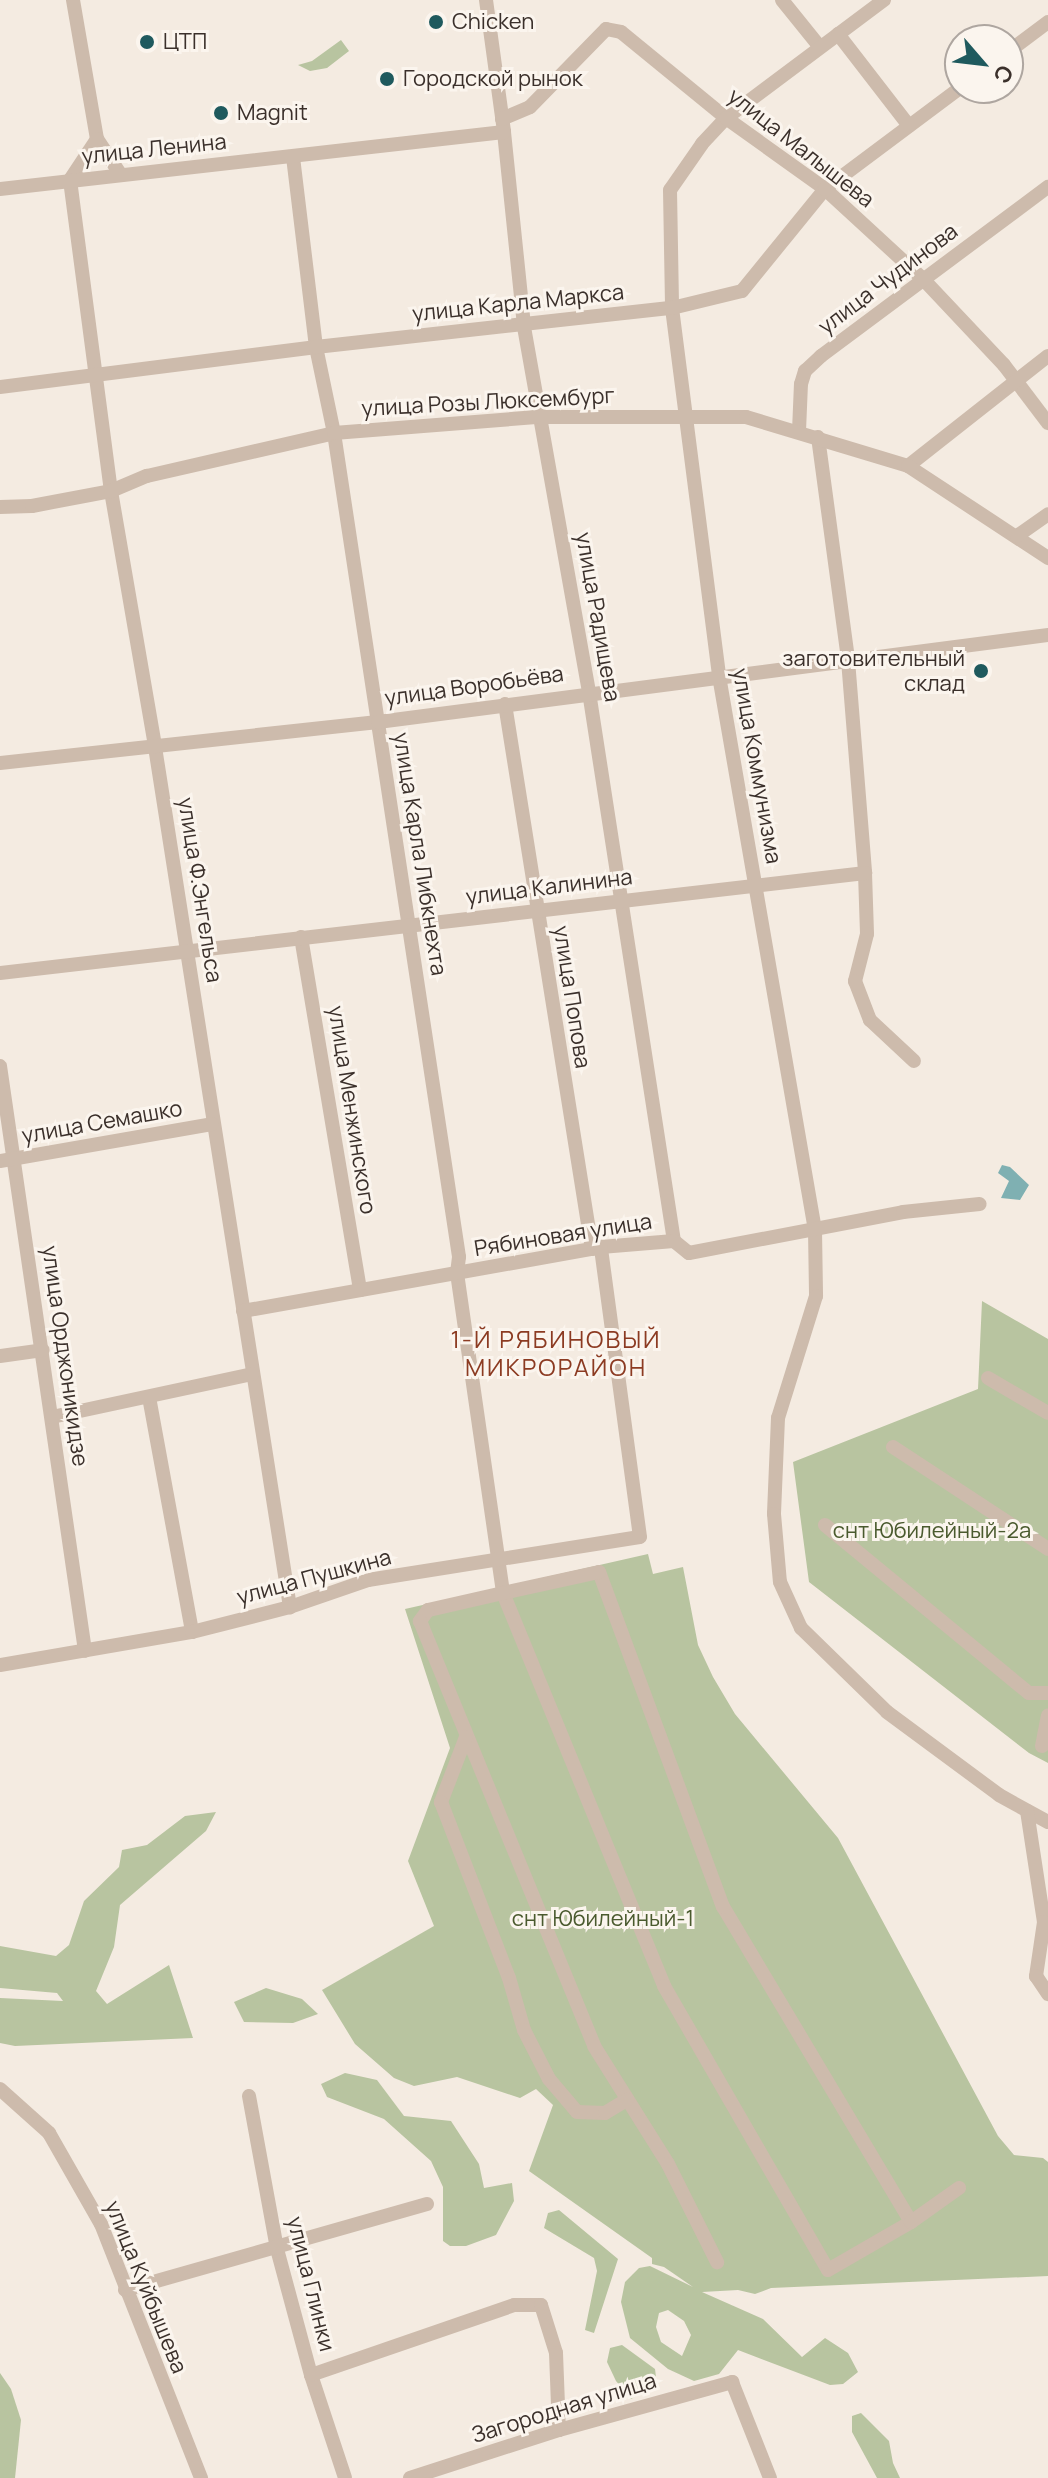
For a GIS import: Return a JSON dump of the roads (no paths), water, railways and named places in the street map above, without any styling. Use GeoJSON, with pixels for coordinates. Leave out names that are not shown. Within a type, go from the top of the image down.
{"type":"FeatureCollection","features":[{"type":"Feature","properties":{"kind":"street"},"geometry":{"type":"LineString","coordinates":[[73,0],[97,139],[121,175]]}},
{"type":"Feature","properties":{"kind":"street","name":"улица Радищева"},"geometry":{"type":"LineString","coordinates":[[486,0],[503,125],[524,327],[589,692],[674,1241]]}},
{"type":"Feature","properties":{"kind":"street"},"geometry":{"type":"LineString","coordinates":[[782,0],[819,46]]}},
{"type":"Feature","properties":{"kind":"street","name":"улица Коммунизма"},"geometry":{"type":"LineString","coordinates":[[884,0],[726,118],[702,144],[670,190],[672,308],[719,676],[815,1230],[816,1296],[778,1418],[774,1514],[780,1582],[801,1628],[887,1712],[999,1795],[1048,1822]]}},
{"type":"Feature","properties":{"kind":"street"},"geometry":{"type":"LineString","coordinates":[[1024,40],[1048,22]]}},
{"type":"Feature","properties":{"kind":"street","name":"улица Малышева"},"geometry":{"type":"LineString","coordinates":[[503,125],[530,107],[606,29],[621,32],[726,118],[825,189],[923,279],[1015,381],[1048,423]]}},
{"type":"Feature","properties":{"kind":"street"},"geometry":{"type":"LineString","coordinates":[[838,34],[909,126]]}},
{"type":"Feature","properties":{"kind":"street","name":"улица Карла Маркса"},"geometry":{"type":"LineString","coordinates":[[0,387],[316,347],[524,327],[672,308],[742,291],[825,189],[944,100]]}},
{"type":"Feature","properties":{"kind":"street","name":"улица Ленина"},"geometry":{"type":"LineString","coordinates":[[0,189],[293,157],[503,125]]}},
{"type":"Feature","properties":{"kind":"street"},"geometry":{"type":"LineString","coordinates":[[70,180],[97,139]]}},
{"type":"Feature","properties":{"kind":"street","name":"улица Карла Либкнехта"},"geometry":{"type":"LineString","coordinates":[[293,157],[316,347],[334,433],[459,1257],[457,1273],[503,1593],[664,1986],[828,2270],[911,2222]]}},
{"type":"Feature","properties":{"kind":"street","name":"улица Ф.Энгельса"},"geometry":{"type":"LineString","coordinates":[[70,180],[111,491],[188,950],[212,1124],[290,1607]]}},
{"type":"Feature","properties":{"kind":"street","name":"улица Чудинова"},"geometry":{"type":"LineString","coordinates":[[799,431],[801,384],[805,371],[1048,187]]}},
{"type":"Feature","properties":{"kind":"street"},"geometry":{"type":"LineString","coordinates":[[908,466],[1048,356]]}},
{"type":"Feature","properties":{"kind":"street","name":"улица Розы Люксембург"},"geometry":{"type":"LineString","coordinates":[[0,507],[32,506],[111,491],[147,476],[334,433],[539,417],[746,417],[908,466],[1048,558]]}},
{"type":"Feature","properties":{"kind":"street"},"geometry":{"type":"LineString","coordinates":[[818,437],[848,660],[865,873],[867,934],[855,977],[856,987],[870,1020],[914,1061]]}},
{"type":"Feature","properties":{"kind":"street"},"geometry":{"type":"LineString","coordinates":[[1017,536],[1048,514]]}},
{"type":"Feature","properties":{"kind":"street","name":"улица Воробьёва"},"geometry":{"type":"LineString","coordinates":[[0,763],[378,722],[589,692],[1048,635]]}},
{"type":"Feature","properties":{"kind":"street","name":"улица Попова"},"geometry":{"type":"LineString","coordinates":[[505,704],[536,911],[596,1248],[640,1537]]}},
{"type":"Feature","properties":{"kind":"street","name":"улица Калинина"},"geometry":{"type":"LineString","coordinates":[[0,973],[865,873]]}},
{"type":"Feature","properties":{"kind":"street","name":"улица Менжинского"},"geometry":{"type":"LineString","coordinates":[[301,937],[360,1290]]}},
{"type":"Feature","properties":{"kind":"street","name":"улица Орджоникидзе"},"geometry":{"type":"LineString","coordinates":[[0,1066],[7,1161],[43,1350],[85,1651]]}},
{"type":"Feature","properties":{"kind":"street","name":"улица Семашко"},"geometry":{"type":"LineString","coordinates":[[7,1161],[212,1124]]}},
{"type":"Feature","properties":{"kind":"street","name":"Рябиновая улица"},"geometry":{"type":"LineString","coordinates":[[243,1311],[596,1248],[674,1241],[689,1253],[903,1212],[980,1204]]}},
{"type":"Feature","properties":{"kind":"street"},"geometry":{"type":"LineString","coordinates":[[0,1356],[43,1350]]}},
{"type":"Feature","properties":{"kind":"street"},"geometry":{"type":"LineString","coordinates":[[52,1417],[252,1374]]}},
{"type":"Feature","properties":{"kind":"street"},"geometry":{"type":"LineString","coordinates":[[988,1378],[1048,1413]]}},
{"type":"Feature","properties":{"kind":"street"},"geometry":{"type":"LineString","coordinates":[[149,1397],[192,1632]]}},
{"type":"Feature","properties":{"kind":"street"},"geometry":{"type":"LineString","coordinates":[[893,1447],[1048,1549]]}},
{"type":"Feature","properties":{"kind":"street"},"geometry":{"type":"LineString","coordinates":[[825,1525],[1029,1693],[1048,1693]]}},
{"type":"Feature","properties":{"kind":"street","name":"улица Пушкина"},"geometry":{"type":"LineString","coordinates":[[0,1665],[192,1632],[290,1607],[368,1580],[640,1537]]}},
{"type":"Feature","properties":{"kind":"street"},"geometry":{"type":"LineString","coordinates":[[717,2262],[668,2164],[594,2046],[420,1621],[428,1610],[599,1572],[723,1907],[911,2222],[959,2188]]}},
{"type":"Feature","properties":{"kind":"street"},"geometry":{"type":"LineString","coordinates":[[1042,1746],[1048,1716]]}},
{"type":"Feature","properties":{"kind":"street"},"geometry":{"type":"LineString","coordinates":[[466,1737],[441,1802],[509,1978],[524,2030],[549,2079],[577,2112],[605,2113],[627,2100]]}},
{"type":"Feature","properties":{"kind":"street"},"geometry":{"type":"LineString","coordinates":[[1027,1811],[1044,1922],[1036,1976],[1048,1994]]}},
{"type":"Feature","properties":{"kind":"street","name":"улица Куйбышева"},"geometry":{"type":"LineString","coordinates":[[0,2089],[49,2133],[101,2224],[201,2478]]}},
{"type":"Feature","properties":{"kind":"street","name":"улица Глинки"},"geometry":{"type":"LineString","coordinates":[[249,2096],[277,2249],[311,2375],[345,2478]]}},
{"type":"Feature","properties":{"kind":"street"},"geometry":{"type":"LineString","coordinates":[[125,2290],[427,2204]]}},
{"type":"Feature","properties":{"kind":"street"},"geometry":{"type":"LineString","coordinates":[[311,2375],[514,2305],[541,2305],[556,2353],[559,2430]]}},
{"type":"Feature","properties":{"kind":"street","name":"Загородная улица"},"geometry":{"type":"LineString","coordinates":[[410,2478],[559,2430],[732,2382],[770,2478]]}},
{"type":"Feature","properties":{"kind":"water"},"geometry":{"type":"Polygon","coordinates":[[[1002,1165],[1010,1167],[1029,1185],[1020,1200],[1001,1198],[1009,1181],[998,1173],[1002,1165]]]}},
{"type":"Feature","properties":{"kind":"place","name":"Chicken"},"geometry":{"type":"Point","coordinates":[436,22]}},
{"type":"Feature","properties":{"kind":"place","name":"ЦТП"},"geometry":{"type":"Point","coordinates":[147,42]}},
{"type":"Feature","properties":{"kind":"place","name":"Городской рынок"},"geometry":{"type":"Point","coordinates":[387,79]}},
{"type":"Feature","properties":{"kind":"place","name":"Magnit"},"geometry":{"type":"Point","coordinates":[221,113]}},
{"type":"Feature","properties":{"kind":"place","name":"заготовительный склад"},"geometry":{"type":"Point","coordinates":[981,671]}},
{"type":"Feature","properties":{"kind":"district","name":"1-Й РЯБИНОВЫЙ МИКРОРАЙОН"},"geometry":{"type":"Point","coordinates":[556,1353]}},
{"type":"Feature","properties":{"kind":"park label","name":"снт Юбилейный-2а"},"geometry":{"type":"Point","coordinates":[932,1531]}},
{"type":"Feature","properties":{"kind":"park label","name":"снт Юбилейный-1"},"geometry":{"type":"Point","coordinates":[603,1919]}}]}
